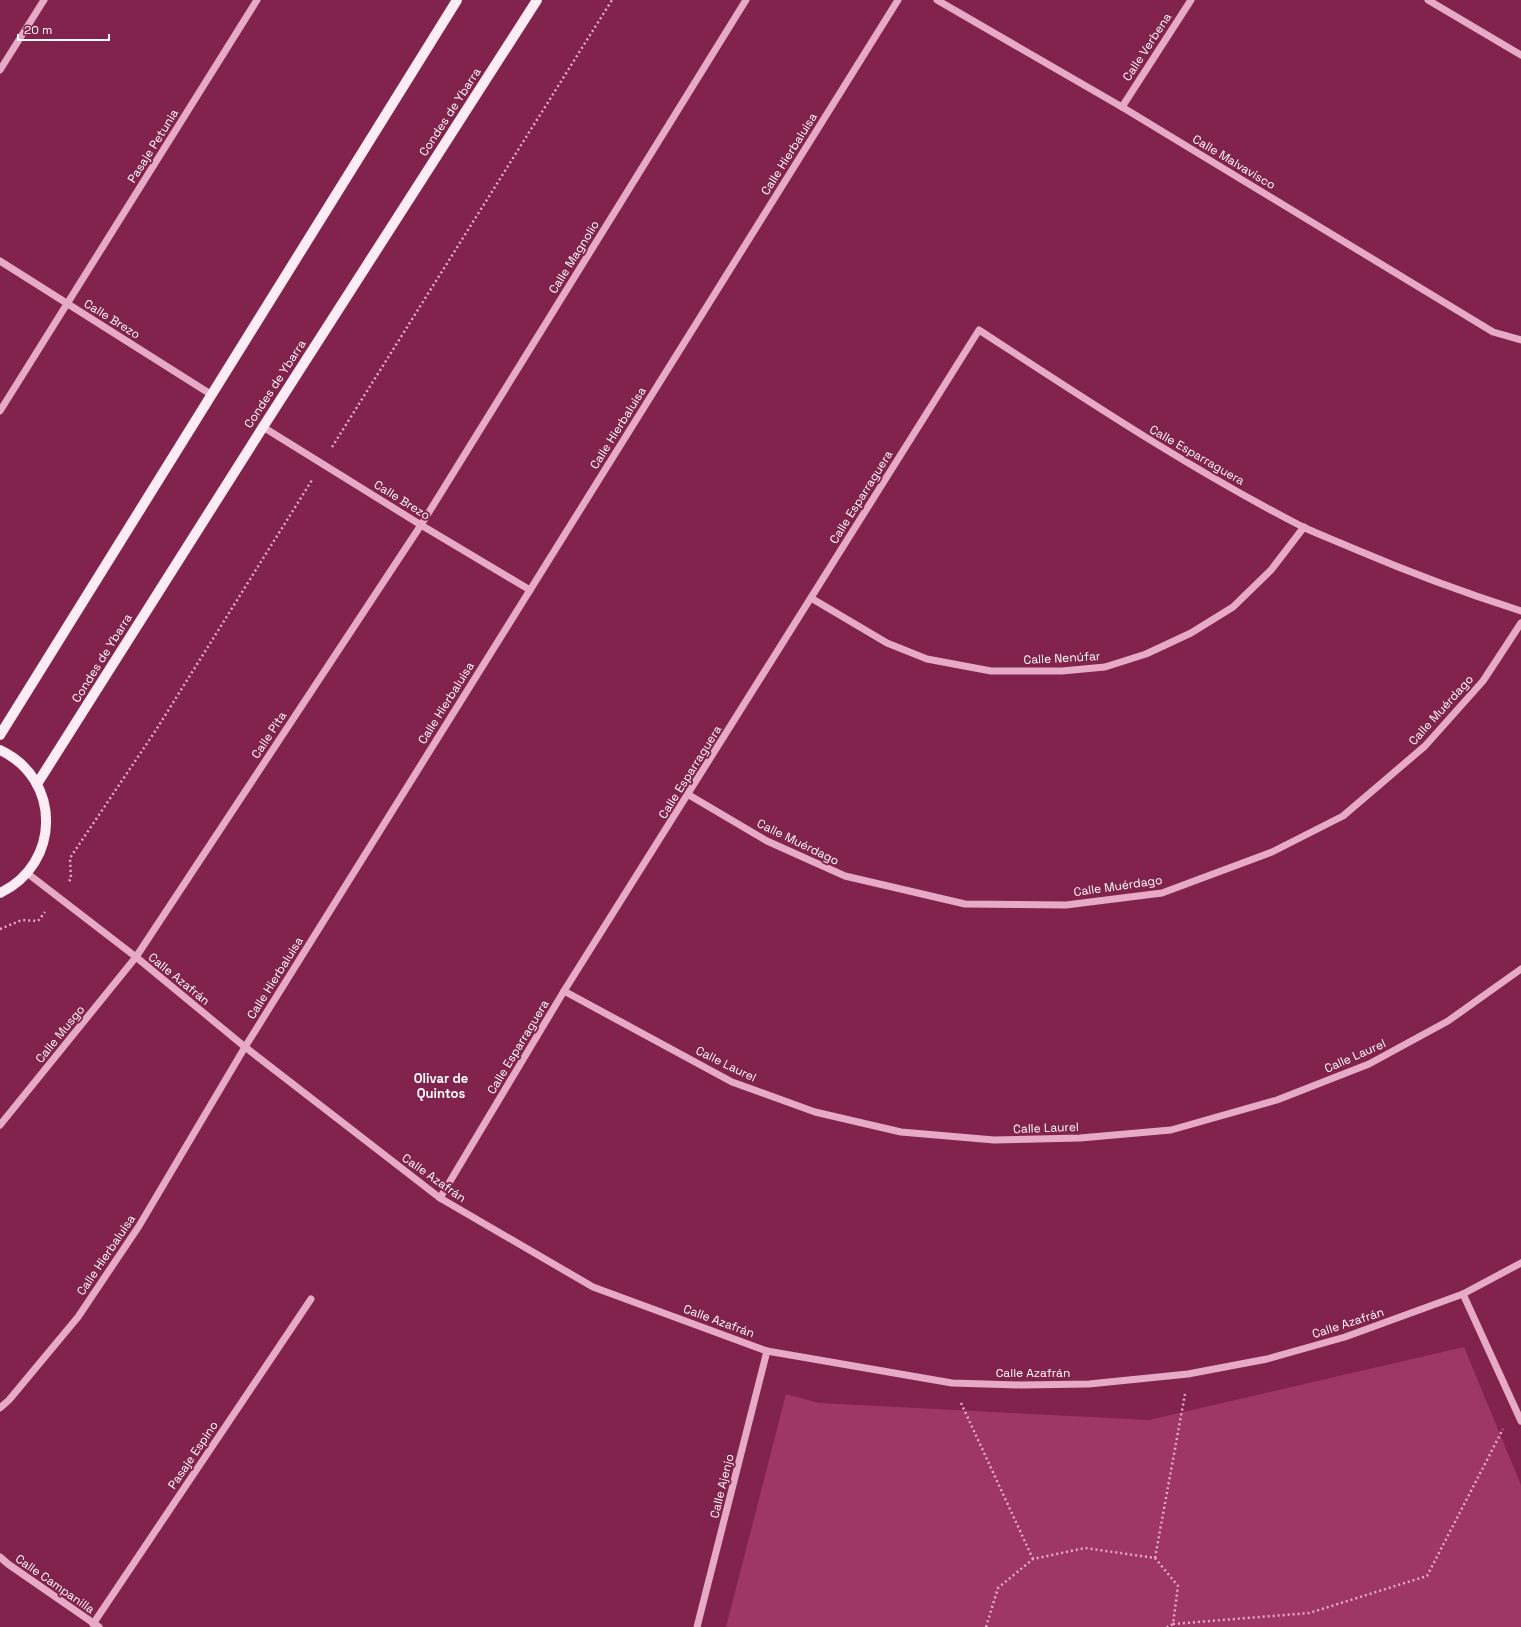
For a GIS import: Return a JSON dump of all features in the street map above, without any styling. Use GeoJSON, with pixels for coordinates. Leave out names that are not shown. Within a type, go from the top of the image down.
{"type":"FeatureCollection","features":[{"type":"Feature","properties":{"kind":"main road"},"geometry":{"type":"LineString","coordinates":[[0,735],[457,0]]}},
{"type":"Feature","properties":{"kind":"main road","name":"Condes de Ybarra"},"geometry":{"type":"LineString","coordinates":[[38,784],[263,427],[537,0]]}},
{"type":"Feature","properties":{"kind":"main road"},"geometry":{"type":"LineString","coordinates":[[0,750],[11,755],[26,768],[38,784],[46,806],[46,830],[40,853],[28,873],[11,888],[0,893]]}},
{"type":"Feature","properties":{"kind":"street"},"geometry":{"type":"LineString","coordinates":[[0,70],[44,0]]}},
{"type":"Feature","properties":{"kind":"street","name":"Pasaje Petunia"},"geometry":{"type":"LineString","coordinates":[[0,411],[257,0]]}},
{"type":"Feature","properties":{"kind":"street","name":"Calle Magnolio"},"geometry":{"type":"LineString","coordinates":[[421,525],[746,0]]}},
{"type":"Feature","properties":{"kind":"street","name":"Calle Hierbaluisa"},"geometry":{"type":"LineString","coordinates":[[0,1408],[9,1400],[78,1317],[139,1226],[245,1047],[898,0]]}},
{"type":"Feature","properties":{"kind":"street","name":"Calle Malvavisco"},"geometry":{"type":"LineString","coordinates":[[937,0],[1122,107],[1493,332],[1521,340]]}},
{"type":"Feature","properties":{"kind":"street","name":"Calle Verbena"},"geometry":{"type":"LineString","coordinates":[[1122,107],[1191,0]]}},
{"type":"Feature","properties":{"kind":"street"},"geometry":{"type":"LineString","coordinates":[[1428,0],[1521,55]]}},
{"type":"Feature","properties":{"kind":"street","name":"Calle Brezo"},"geometry":{"type":"LineString","coordinates":[[0,261],[212,395]]}},
{"type":"Feature","properties":{"kind":"street","name":"Calle Esparraguera"},"geometry":{"type":"LineString","coordinates":[[440,1198],[564,991],[689,795],[979,330],[1104,412],[1185,462],[1304,527],[1411,572],[1463,592],[1521,611]]}},
{"type":"Feature","properties":{"kind":"street","name":"Calle Brezo"},"geometry":{"type":"LineString","coordinates":[[263,427],[421,525],[530,590]]}},
{"type":"Feature","properties":{"kind":"street","name":"Calle Pita"},"geometry":{"type":"LineString","coordinates":[[136,957],[421,525]]}},
{"type":"Feature","properties":{"kind":"street","name":"Calle Nenúfar"},"geometry":{"type":"LineString","coordinates":[[811,598],[887,643],[927,660],[991,671],[1062,671],[1105,667],[1146,654],[1191,633],[1233,607],[1271,570],[1304,527]]}},
{"type":"Feature","properties":{"kind":"street","name":"Calle Muérdago"},"geometry":{"type":"LineString","coordinates":[[689,795],[768,841],[845,876],[965,904],[1066,905],[1162,893],[1272,852],[1343,816],[1425,746],[1483,681],[1521,624]]}},
{"type":"Feature","properties":{"kind":"street","name":"Calle Azafrán"},"geometry":{"type":"LineString","coordinates":[[28,873],[136,957],[245,1047],[440,1198],[594,1287],[767,1351],[952,1383],[1021,1385],[1089,1384],[1188,1374],[1267,1359],[1345,1337],[1463,1294],[1521,1263]]}},
{"type":"Feature","properties":{"kind":"street","name":"Calle Musgo"},"geometry":{"type":"LineString","coordinates":[[0,1125],[136,957]]}},
{"type":"Feature","properties":{"kind":"street","name":"Calle Laurel"},"geometry":{"type":"LineString","coordinates":[[564,991],[732,1082],[815,1112],[901,1132],[994,1140],[1080,1138],[1171,1130],[1277,1100],[1369,1064],[1448,1021],[1521,969]]}},
{"type":"Feature","properties":{"kind":"street"},"geometry":{"type":"LineString","coordinates":[[1463,1294],[1521,1421]]}},
{"type":"Feature","properties":{"kind":"street","name":"Pasaje Espino"},"geometry":{"type":"LineString","coordinates":[[96,1625],[311,1299]]}},
{"type":"Feature","properties":{"kind":"street","name":"Calle Ajenjo"},"geometry":{"type":"LineString","coordinates":[[697,1627],[767,1351]]}},
{"type":"Feature","properties":{"kind":"street","name":"Calle Campanilla"},"geometry":{"type":"LineString","coordinates":[[0,1557],[96,1625]]}},
{"type":"Feature","properties":{"kind":"path"},"geometry":{"type":"LineString","coordinates":[[1155,1558],[1188,1374]]}},
{"type":"Feature","properties":{"kind":"path"},"geometry":{"type":"LineString","coordinates":[[952,1383],[1033,1559]]}},
{"type":"Feature","properties":{"kind":"path"},"geometry":{"type":"LineString","coordinates":[[1167,1627],[1173,1624],[1308,1612],[1427,1576],[1514,1407]]}},
{"type":"Feature","properties":{"kind":"path"},"geometry":{"type":"LineString","coordinates":[[986,1627],[998,1588],[1033,1559],[1085,1548],[1155,1558],[1178,1586],[1173,1624]]}},
{"type":"Feature","properties":{"kind":"shaded area"},"geometry":{"type":"Polygon","coordinates":[[[1464,1347],[1521,1485],[1521,1627],[726,1627],[786,1394],[819,1403],[1149,1420],[1464,1347]]]}},
{"type":"Feature","properties":{"kind":"district","name":"Olivar de Quintos"},"geometry":{"type":"Point","coordinates":[441,1086]}}]}
